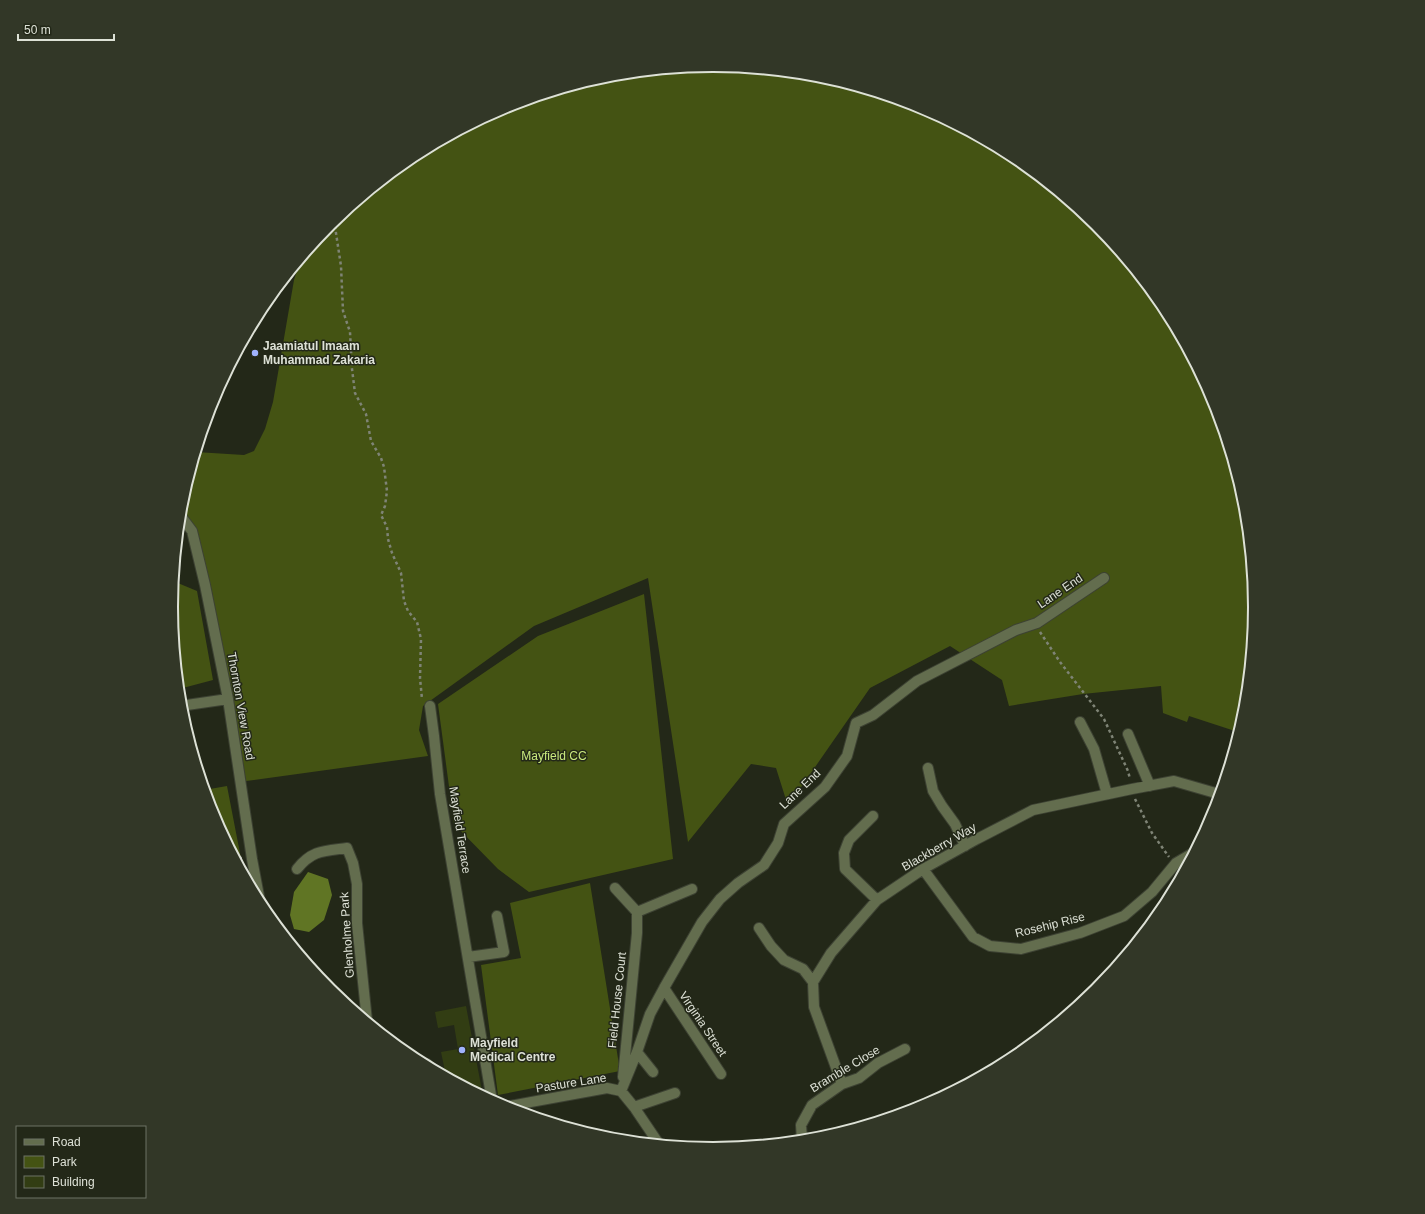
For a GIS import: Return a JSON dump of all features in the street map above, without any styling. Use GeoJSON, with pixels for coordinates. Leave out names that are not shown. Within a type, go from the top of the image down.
{"type":"FeatureCollection","features":[{"type":"Feature","properties":{"kind":"street","name":"Thornton View Road"},"geometry":{"type":"LineString","coordinates":[[185,521],[192,531],[205,585],[228,699],[257,887]]}},
{"type":"Feature","properties":{"kind":"street","name":"Lane End"},"geometry":{"type":"LineString","coordinates":[[621,1092],[650,1014],[702,922],[720,899],[738,883],[764,865],[778,843],[784,824],[825,787],[847,756],[856,723],[873,715],[917,681],[1016,630],[1037,622],[1104,578]]}},
{"type":"Feature","properties":{"kind":"street"},"geometry":{"type":"LineString","coordinates":[[187,705],[228,699]]}},
{"type":"Feature","properties":{"kind":"street","name":"Mayfield Terrace"},"geometry":{"type":"LineString","coordinates":[[430,706],[440,794],[491,1094]]}},
{"type":"Feature","properties":{"kind":"street"},"geometry":{"type":"LineString","coordinates":[[1080,722],[1094,749],[1107,794]]}},
{"type":"Feature","properties":{"kind":"street"},"geometry":{"type":"LineString","coordinates":[[1128,734],[1150,786]]}},
{"type":"Feature","properties":{"kind":"street"},"geometry":{"type":"LineString","coordinates":[[928,768],[934,791],[942,806],[955,824],[965,846]]}},
{"type":"Feature","properties":{"kind":"street","name":"Blackberry Way"},"geometry":{"type":"LineString","coordinates":[[813,982],[831,953],[877,900],[923,870],[1033,810],[1132,789],[1174,782],[1214,793]]}},
{"type":"Feature","properties":{"kind":"street"},"geometry":{"type":"LineString","coordinates":[[873,816],[849,840],[844,853],[845,869],[877,900]]}},
{"type":"Feature","properties":{"kind":"street","name":"Glenholme Park"},"geometry":{"type":"LineString","coordinates":[[296,869],[304,860],[312,855],[347,848],[353,863],[357,884],[357,923],[366,1014]]}},
{"type":"Feature","properties":{"kind":"street","name":"Rosehip Rise"},"geometry":{"type":"LineString","coordinates":[[923,870],[973,937],[990,946],[1021,949],[1080,933],[1124,916],[1152,892],[1176,863],[1185,857]]}},
{"type":"Feature","properties":{"kind":"street"},"geometry":{"type":"LineString","coordinates":[[615,888],[637,912],[692,889]]}},
{"type":"Feature","properties":{"kind":"street","name":"Field House Court"},"geometry":{"type":"LineString","coordinates":[[621,1092],[637,933],[637,912]]}},
{"type":"Feature","properties":{"kind":"street"},"geometry":{"type":"LineString","coordinates":[[468,957],[504,952],[497,916]]}},
{"type":"Feature","properties":{"kind":"street"},"geometry":{"type":"LineString","coordinates":[[760,928],[771,946],[784,960],[803,969],[813,982],[814,1006],[842,1084]]}},
{"type":"Feature","properties":{"kind":"street","name":"Virginia Street"},"geometry":{"type":"LineString","coordinates":[[664,988],[720,1074]]}},
{"type":"Feature","properties":{"kind":"street","name":"Bramble Close"},"geometry":{"type":"LineString","coordinates":[[802,1134],[801,1125],[812,1105],[842,1084],[860,1078],[878,1063],[905,1050]]}},
{"type":"Feature","properties":{"kind":"street"},"geometry":{"type":"LineString","coordinates":[[637,1052],[653,1072]]}},
{"type":"Feature","properties":{"kind":"street","name":"Pasture Lane"},"geometry":{"type":"LineString","coordinates":[[517,1105],[607,1088],[621,1092],[634,1107],[655,1138]]}},
{"type":"Feature","properties":{"kind":"street"},"geometry":{"type":"LineString","coordinates":[[634,1107],[675,1093]]}},
{"type":"Feature","properties":{"kind":"path"},"geometry":{"type":"LineString","coordinates":[[335,228],[341,266],[343,311],[350,332],[355,393],[366,414],[371,441],[381,458],[384,467],[387,491],[385,506],[381,514],[387,527],[388,539],[392,554],[400,573],[404,601],[408,611],[417,622],[421,639],[420,678],[422,706],[430,706]]}},
{"type":"Feature","properties":{"kind":"path"},"geometry":{"type":"LineString","coordinates":[[1037,622],[1035,624],[1060,662],[1083,694],[1104,719],[1128,771],[1136,801],[1152,832],[1171,860],[1176,863]]}},
{"type":"Feature","properties":{"kind":"green space"},"geometry":{"type":"Polygon","coordinates":[[[712,72],[747,73],[782,77],[817,82],[851,90],[884,100],[949,127],[1010,162],[1065,205],[1091,229],[1115,254],[1137,281],[1176,340],[1192,370],[1207,402],[1219,435],[1237,503],[1243,537],[1248,607],[1243,677],[1232,730],[1189,716],[1187,722],[1163,713],[1161,686],[1083,694],[1009,706],[1002,680],[950,646],[870,688],[788,806],[776,768],[751,764],[688,842],[648,578],[534,626],[423,706],[419,730],[428,756],[246,781],[212,592],[200,547],[184,525],[201,452],[244,455],[254,451],[265,429],[273,402],[294,280],[297,270],[334,229],[360,205],[415,162],[476,127],[508,113],[541,100],[608,82],[678,73],[712,72]]]}},
{"type":"Feature","properties":{"kind":"green space"},"geometry":{"type":"Polygon","coordinates":[[[179,583],[197,591],[213,680],[184,688],[179,642],[179,583]]]}},
{"type":"Feature","properties":{"kind":"green space","name":"Mayfield CC"},"geometry":{"type":"Polygon","coordinates":[[[644,594],[673,859],[529,892],[498,869],[454,824],[438,704],[538,636],[644,594]]]}},
{"type":"Feature","properties":{"kind":"green space"},"geometry":{"type":"Polygon","coordinates":[[[227,786],[241,859],[218,812],[210,789],[227,786]]]}},
{"type":"Feature","properties":{"kind":"green space"},"geometry":{"type":"Polygon","coordinates":[[[590,883],[620,1071],[498,1095],[481,965],[521,958],[510,903],[590,883]]]}},
{"type":"Feature","properties":{"kind":"shaded area"},"geometry":{"type":"Polygon","coordinates":[[[308,872],[328,879],[332,895],[324,920],[309,932],[294,929],[290,915],[294,892],[308,872]]]}},
{"type":"Feature","properties":{"kind":"building","name":"Mayfield Medical Centre"},"geometry":{"type":"Polygon","coordinates":[[[466,1006],[482,1090],[445,1070],[441,1052],[458,1049],[454,1025],[438,1028],[435,1012],[466,1006]]]}},
{"type":"Feature","properties":{"kind":"place","name":"Jaamiatul Imaam Muhammad Zakaria"},"geometry":{"type":"Point","coordinates":[255,353]}},
{"type":"Feature","properties":{"kind":"place","name":"Mayfield Medical Centre"},"geometry":{"type":"Point","coordinates":[462,1050]}}]}
